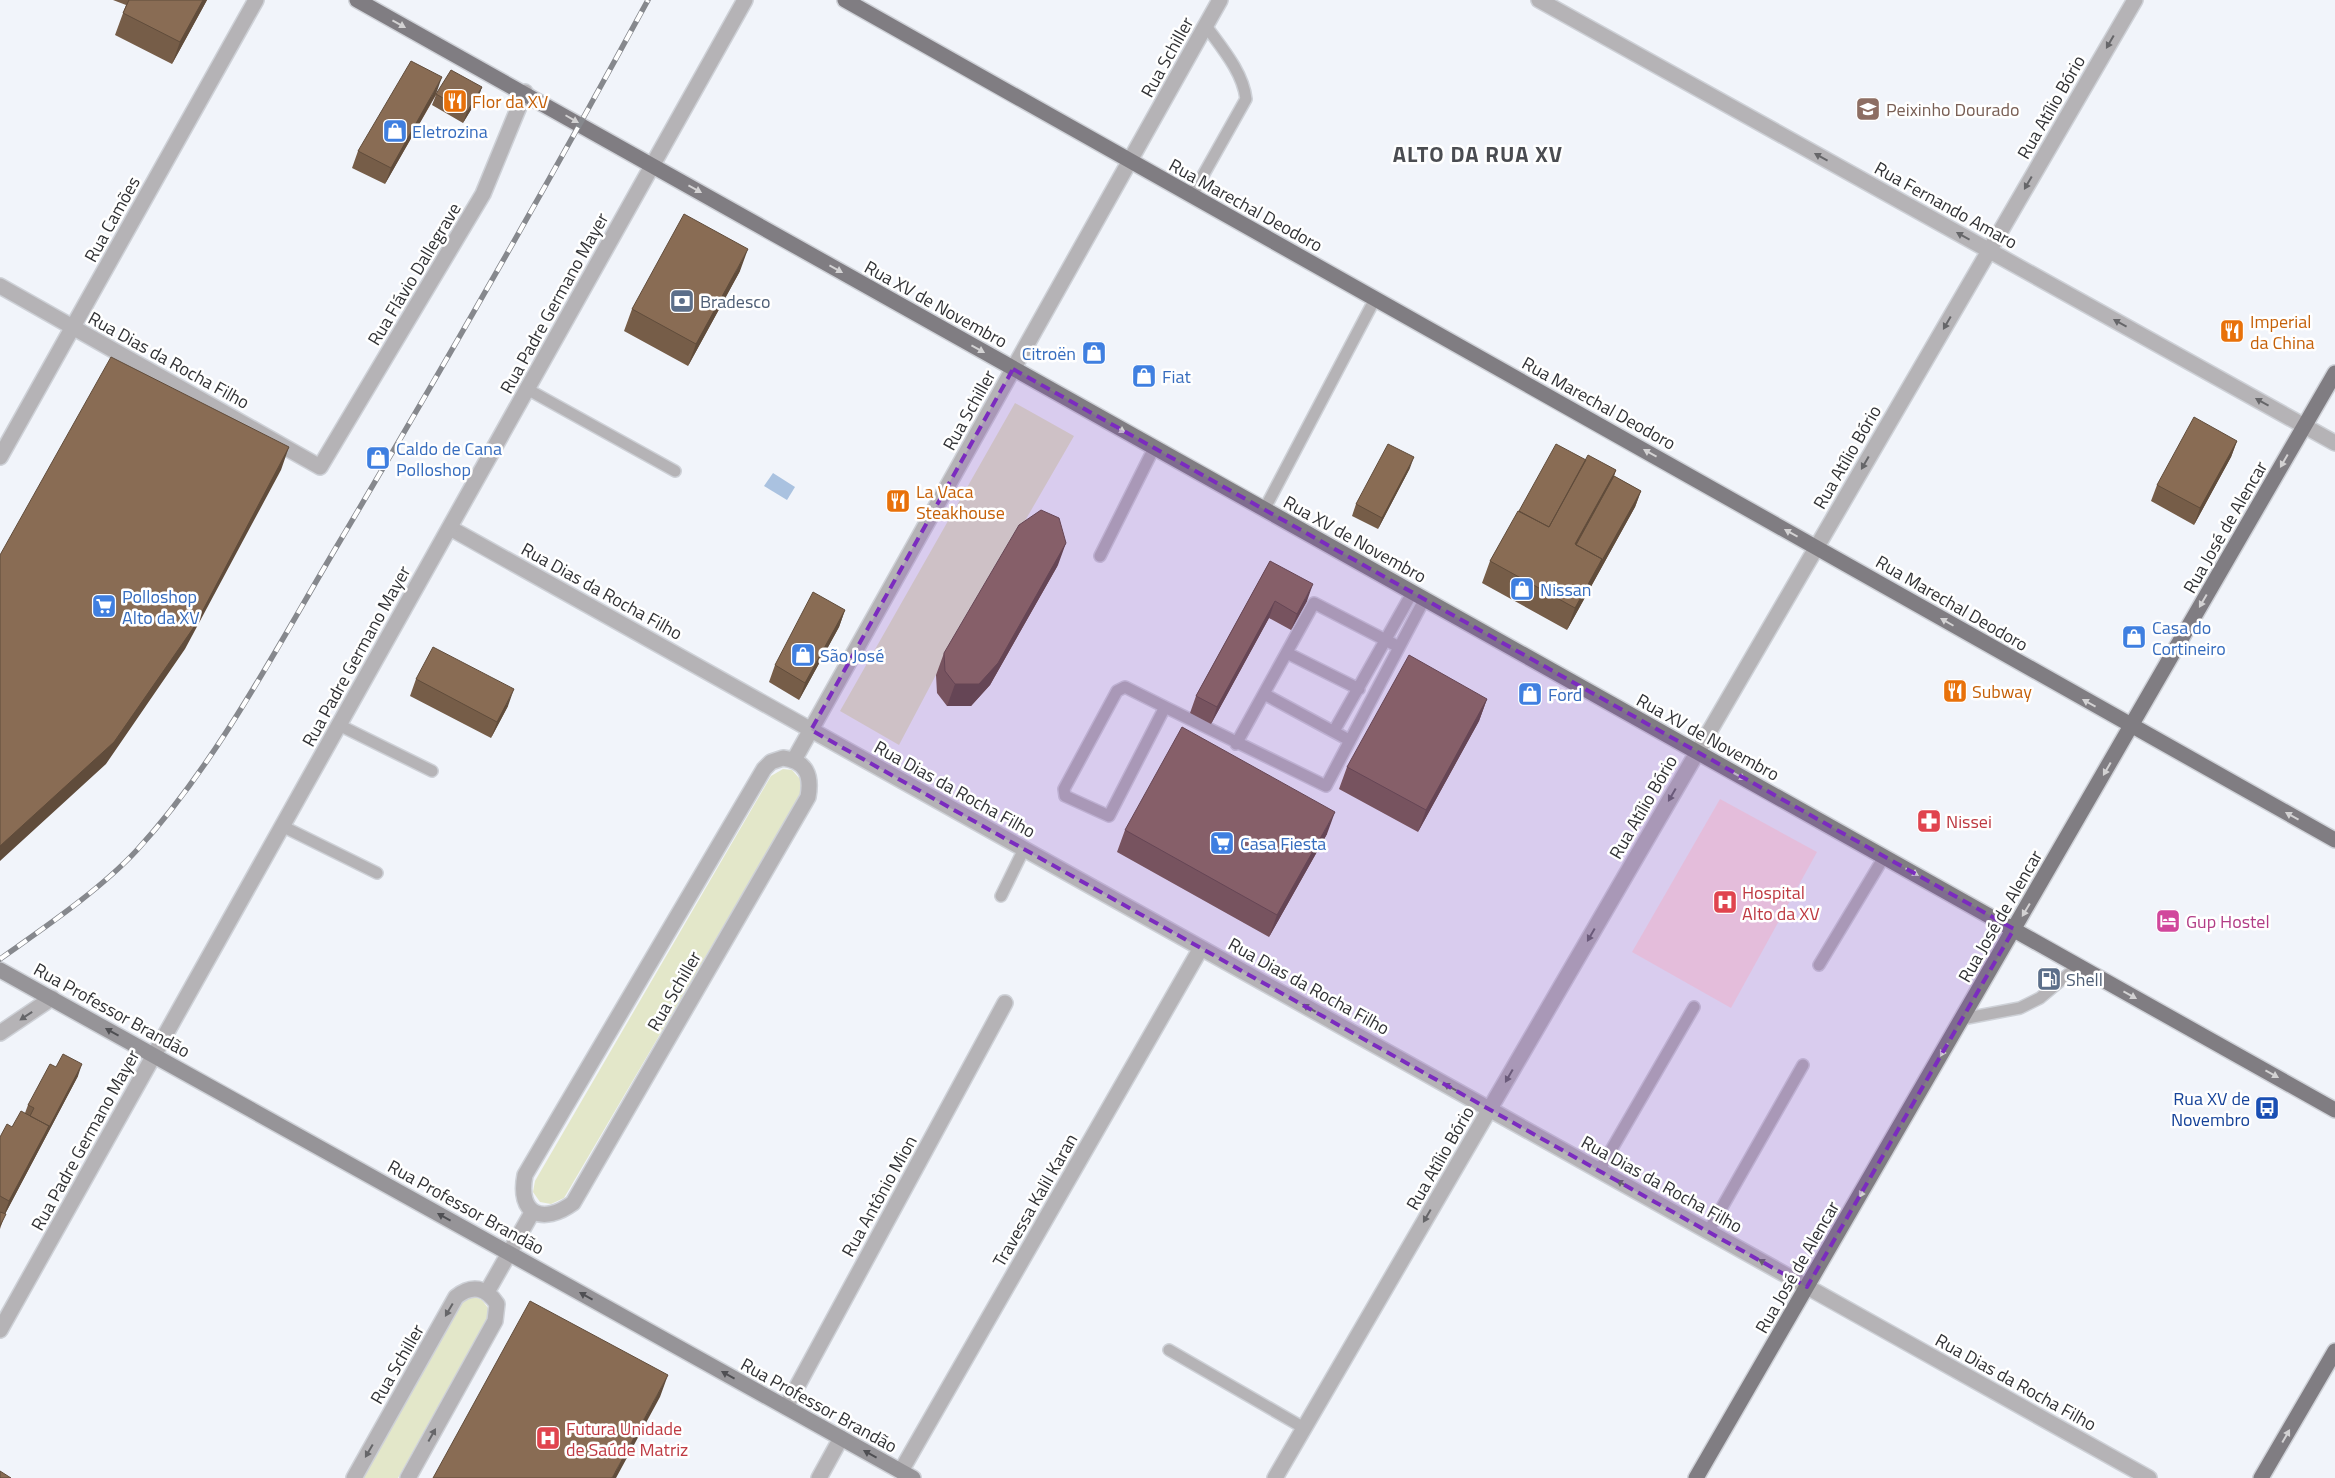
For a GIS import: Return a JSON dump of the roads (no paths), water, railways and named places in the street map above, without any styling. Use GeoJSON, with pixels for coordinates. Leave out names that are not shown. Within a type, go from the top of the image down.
{"type":"FeatureCollection","features":[{"type":"Feature","properties":{"kind":"main road","name":"Rua XV de Novembro"},"geometry":{"type":"LineString","coordinates":[[357,0],[525,92],[652,166],[2335,1110]]}},
{"type":"Feature","properties":{"kind":"main road","name":"Rua Marechal Deodoro"},"geometry":{"type":"LineString","coordinates":[[845,0],[1817,547],[2131,727],[2335,840]]}},
{"type":"Feature","properties":{"kind":"main road","name":"Rua José de Alencar"},"geometry":{"type":"LineString","coordinates":[[1696,1478],[2335,373]]}},
{"type":"Feature","properties":{"kind":"main road","name":"Rua Professor Brandão"},"geometry":{"type":"LineString","coordinates":[[0,970],[907,1475]]}},
{"type":"Feature","properties":{"kind":"main road"},"geometry":{"type":"LineString","coordinates":[[2262,1478],[2335,1351]]}},
{"type":"Feature","properties":{"kind":"street","name":"Rua Camões"},"geometry":{"type":"LineString","coordinates":[[0,457],[256,0]]}},
{"type":"Feature","properties":{"kind":"street","name":"Rua Padre Germano Mayer"},"geometry":{"type":"LineString","coordinates":[[0,1330],[745,0]]}},
{"type":"Feature","properties":{"kind":"street","name":"Rua Schiller"},"geometry":{"type":"LineString","coordinates":[[794,760],[1220,0]]}},
{"type":"Feature","properties":{"kind":"street","name":"Rua Fernando Amaro"},"geometry":{"type":"LineString","coordinates":[[1539,0],[2335,442]]}},
{"type":"Feature","properties":{"kind":"street","name":"Rua Atílio Bório"},"geometry":{"type":"LineString","coordinates":[[1275,1478],[2135,0]]}},
{"type":"Feature","properties":{"kind":"street","name":"Rua Flávio Dallegrave"},"geometry":{"type":"LineString","coordinates":[[320,467],[483,194],[525,92]]}},
{"type":"Feature","properties":{"kind":"street","name":"Rua Dias da Rocha Filho"},"geometry":{"type":"LineString","coordinates":[[0,286],[320,467]]}},
{"type":"Feature","properties":{"kind":"street","name":"Rua Dias da Rocha Filho"},"geometry":{"type":"LineString","coordinates":[[450,528],[2149,1478]]}},
{"type":"Feature","properties":{"kind":"street","name":"Rua Schiller"},"geometry":{"type":"LineString","coordinates":[[782,758],[794,760],[804,767],[811,783],[808,797],[583,1186],[573,1203],[560,1213],[544,1215],[533,1211],[524,1201],[522,1188],[525,1175],[764,769],[771,762],[782,758]]}},
{"type":"Feature","properties":{"kind":"street","name":"Travessa Kalil Karan"},"geometry":{"type":"LineString","coordinates":[[907,1475],[1201,948]]}},
{"type":"Feature","properties":{"kind":"street"},"geometry":{"type":"LineString","coordinates":[[0,1034],[52,998]]}},
{"type":"Feature","properties":{"kind":"street","name":"Rua Antônio Mion"},"geometry":{"type":"LineString","coordinates":[[786,1407],[1006,1003]]}},
{"type":"Feature","properties":{"kind":"street"},"geometry":{"type":"LineString","coordinates":[[408,1478],[495,1321],[497,1304],[487,1292],[533,1211]]}},
{"type":"Feature","properties":{"kind":"street","name":"Rua Schiller"},"geometry":{"type":"LineString","coordinates":[[354,1478],[456,1298],[471,1288],[487,1292]]}},
{"type":"Feature","properties":{"kind":"street"},"geometry":{"type":"LineString","coordinates":[[819,1478],[842,1438]]}},
{"type":"Feature","properties":{"kind":"lane"},"geometry":{"type":"LineString","coordinates":[[1192,195],[1246,99],[1246,90],[1232,63],[1206,26]]}},
{"type":"Feature","properties":{"kind":"lane"},"geometry":{"type":"LineString","coordinates":[[1264,510],[1375,299]]}},
{"type":"Feature","properties":{"kind":"lane"},"geometry":{"type":"LineString","coordinates":[[527,389],[675,472]]}},
{"type":"Feature","properties":{"kind":"lane"},"geometry":{"type":"LineString","coordinates":[[1100,556],[1154,448]]}},
{"type":"Feature","properties":{"kind":"lane"},"geometry":{"type":"LineString","coordinates":[[1334,731],[1386,640],[1418,596]]}},
{"type":"Feature","properties":{"kind":"lane"},"geometry":{"type":"LineString","coordinates":[[1165,707],[1109,816],[1066,796],[1064,789],[1117,691],[1125,687],[1165,707],[1236,744],[1326,786],[1399,647],[1418,596]]}},
{"type":"Feature","properties":{"kind":"lane"},"geometry":{"type":"LineString","coordinates":[[1236,744],[1314,603],[1399,647]]}},
{"type":"Feature","properties":{"kind":"lane"},"geometry":{"type":"LineString","coordinates":[[1287,653],[1359,689]]}},
{"type":"Feature","properties":{"kind":"lane"},"geometry":{"type":"LineString","coordinates":[[1264,694],[1349,740]]}},
{"type":"Feature","properties":{"kind":"lane"},"geometry":{"type":"LineString","coordinates":[[339,725],[432,771]]}},
{"type":"Feature","properties":{"kind":"lane"},"geometry":{"type":"LineString","coordinates":[[282,826],[377,873]]}},
{"type":"Feature","properties":{"kind":"lane"},"geometry":{"type":"LineString","coordinates":[[1001,896],[1024,849]]}},
{"type":"Feature","properties":{"kind":"lane"},"geometry":{"type":"LineString","coordinates":[[1819,965],[1884,857]]}},
{"type":"Feature","properties":{"kind":"lane"},"geometry":{"type":"LineString","coordinates":[[1962,1020],[2020,1008],[2040,998],[2078,966]]}},
{"type":"Feature","properties":{"kind":"lane"},"geometry":{"type":"LineString","coordinates":[[1599,1171],[1694,1007]]}},
{"type":"Feature","properties":{"kind":"lane"},"geometry":{"type":"LineString","coordinates":[[1708,1232],[1803,1065]]}},
{"type":"Feature","properties":{"kind":"lane"},"geometry":{"type":"LineString","coordinates":[[1168,1350],[1304,1428]]}},
{"type":"Feature","properties":{"kind":"water"},"geometry":{"type":"Polygon","coordinates":[[[773,473],[795,487],[787,500],[764,486],[773,473]]]}},
{"type":"Feature","properties":{"kind":"railway"},"geometry":{"type":"LineString","coordinates":[[0,959],[72,908],[122,865],[166,816],[220,742],[268,664],[456,343],[648,0]]}},
{"type":"Feature","properties":{"kind":"place","name":"Flor da XV"},"geometry":{"type":"Point","coordinates":[455,101]}},
{"type":"Feature","properties":{"kind":"place","name":"Peixinho Dourado"},"geometry":{"type":"Point","coordinates":[1868,109]}},
{"type":"Feature","properties":{"kind":"place","name":"Eletrozina"},"geometry":{"type":"Point","coordinates":[395,131]}},
{"type":"Feature","properties":{"kind":"place","name":"Bradesco"},"geometry":{"type":"Point","coordinates":[682,301]}},
{"type":"Feature","properties":{"kind":"place","name":"Imperial da China"},"geometry":{"type":"Point","coordinates":[2232,331]}},
{"type":"Feature","properties":{"kind":"place","name":"Citroën"},"geometry":{"type":"Point","coordinates":[1094,353]}},
{"type":"Feature","properties":{"kind":"place","name":"Fiat"},"geometry":{"type":"Point","coordinates":[1144,376]}},
{"type":"Feature","properties":{"kind":"place","name":"Caldo de Cana Polloshop"},"geometry":{"type":"Point","coordinates":[378,458]}},
{"type":"Feature","properties":{"kind":"place","name":"La Vaca Steakhouse"},"geometry":{"type":"Point","coordinates":[898,501]}},
{"type":"Feature","properties":{"kind":"place","name":"Nissan"},"geometry":{"type":"Point","coordinates":[1522,589]}},
{"type":"Feature","properties":{"kind":"place","name":"Polloshop Alto da XV"},"geometry":{"type":"Point","coordinates":[104,606]}},
{"type":"Feature","properties":{"kind":"place","name":"Casa do Cortineiro"},"geometry":{"type":"Point","coordinates":[2134,637]}},
{"type":"Feature","properties":{"kind":"place","name":"São José"},"geometry":{"type":"Point","coordinates":[803,655]}},
{"type":"Feature","properties":{"kind":"place","name":"Subway"},"geometry":{"type":"Point","coordinates":[1955,691]}},
{"type":"Feature","properties":{"kind":"place","name":"Ford"},"geometry":{"type":"Point","coordinates":[1530,694]}},
{"type":"Feature","properties":{"kind":"place","name":"Nissei"},"geometry":{"type":"Point","coordinates":[1929,821]}},
{"type":"Feature","properties":{"kind":"place","name":"Casa Fiesta"},"geometry":{"type":"Point","coordinates":[1222,843]}},
{"type":"Feature","properties":{"kind":"place","name":"Hospital Alto da XV"},"geometry":{"type":"Point","coordinates":[1725,902]}},
{"type":"Feature","properties":{"kind":"place","name":"Gup Hostel"},"geometry":{"type":"Point","coordinates":[2168,921]}},
{"type":"Feature","properties":{"kind":"place","name":"Shell"},"geometry":{"type":"Point","coordinates":[2049,979]}},
{"type":"Feature","properties":{"kind":"place","name":"Rua XV de Novembro"},"geometry":{"type":"Point","coordinates":[2267,1108]}},
{"type":"Feature","properties":{"kind":"place","name":"Futura Unidade de Saúde Matriz"},"geometry":{"type":"Point","coordinates":[548,1438]}},
{"type":"Feature","properties":{"kind":"district","name":"ALTO DA RUA XV"},"geometry":{"type":"Point","coordinates":[1478,154]}}]}
